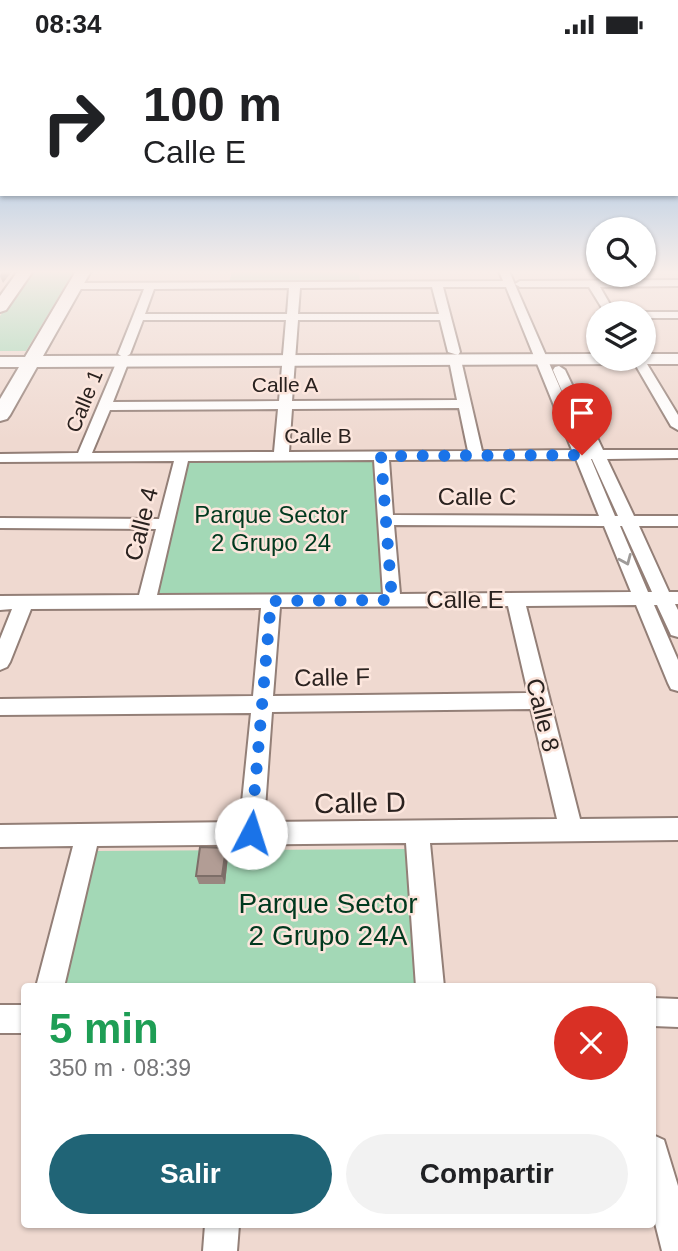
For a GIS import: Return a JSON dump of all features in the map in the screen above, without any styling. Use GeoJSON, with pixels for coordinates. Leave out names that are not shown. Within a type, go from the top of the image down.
{"type":"FeatureCollection","features":[{"type":"Feature","properties":{"kind":"street"},"geometry":{"type":"LineString","coordinates":[[0,415],[50,327]]}},
{"type":"Feature","properties":{"kind":"street","name":"Calle 1"},"geometry":{"type":"LineString","coordinates":[[83,458],[135,327]]}},
{"type":"Feature","properties":{"kind":"street"},"geometry":{"type":"LineString","coordinates":[[281,456],[292,327]]}},
{"type":"Feature","properties":{"kind":"street"},"geometry":{"type":"LineString","coordinates":[[447,327],[476,455]]}},
{"type":"Feature","properties":{"kind":"street"},"geometry":{"type":"LineString","coordinates":[[534,327],[582,455],[678,683]]}},
{"type":"Feature","properties":{"kind":"street"},"geometry":{"type":"LineString","coordinates":[[656,352],[678,352]]}},
{"type":"Feature","properties":{"kind":"street"},"geometry":{"type":"LineString","coordinates":[[0,355],[32,358],[124,358],[586,353]]}},
{"type":"Feature","properties":{"kind":"street"},"geometry":{"type":"LineString","coordinates":[[546,355],[586,357]]}},
{"type":"Feature","properties":{"kind":"street"},"geometry":{"type":"LineString","coordinates":[[546,355],[599,455],[628,521],[671,598],[678,630]]}},
{"type":"Feature","properties":{"kind":"street"},"geometry":{"type":"LineString","coordinates":[[0,362],[32,358]]}},
{"type":"Feature","properties":{"kind":"street"},"geometry":{"type":"LineString","coordinates":[[656,359],[678,359]]}},
{"type":"Feature","properties":{"kind":"street"},"geometry":{"type":"LineString","coordinates":[[645,371],[678,426]]}},
{"type":"Feature","properties":{"kind":"street"},"geometry":{"type":"LineString","coordinates":[[663,401],[678,401]]}},
{"type":"Feature","properties":{"kind":"street","name":"Calle A"},"geometry":{"type":"LineString","coordinates":[[104,406],[465,404]]}},
{"type":"Feature","properties":{"kind":"street","name":"Calle B"},"geometry":{"type":"LineString","coordinates":[[0,458],[678,454]]}},
{"type":"Feature","properties":{"kind":"street"},"geometry":{"type":"LineString","coordinates":[[381,456],[392,600]]}},
{"type":"Feature","properties":{"kind":"street","name":"Calle 4"},"geometry":{"type":"LineString","coordinates":[[146,602],[182,457]]}},
{"type":"Feature","properties":{"kind":"street","name":"Calle C"},"geometry":{"type":"LineString","coordinates":[[386,520],[610,522]]}},
{"type":"Feature","properties":{"kind":"street"},"geometry":{"type":"LineString","coordinates":[[610,522],[678,521]]}},
{"type":"Feature","properties":{"kind":"street"},"geometry":{"type":"LineString","coordinates":[[0,523],[166,524]]}},
{"type":"Feature","properties":{"kind":"street","name":"Calle E"},"geometry":{"type":"LineString","coordinates":[[0,603],[671,598]]}},
{"type":"Feature","properties":{"kind":"street","name":"Calle 8"},"geometry":{"type":"LineString","coordinates":[[515,599],[571,830]]}},
{"type":"Feature","properties":{"kind":"street"},"geometry":{"type":"LineString","coordinates":[[251,833],[271,601]]}},
{"type":"Feature","properties":{"kind":"street"},"geometry":{"type":"LineString","coordinates":[[0,662],[24,603]]}},
{"type":"Feature","properties":{"kind":"street","name":"Calle F"},"geometry":{"type":"LineString","coordinates":[[0,707],[540,701]]}},
{"type":"Feature","properties":{"kind":"street","name":"Calle D"},"geometry":{"type":"LineString","coordinates":[[0,836],[678,829]]}},
{"type":"Feature","properties":{"kind":"street"},"geometry":{"type":"LineString","coordinates":[[417,832],[430,983]]}},
{"type":"Feature","properties":{"kind":"street"},"geometry":{"type":"LineString","coordinates":[[51,983],[88,835]]}},
{"type":"Feature","properties":{"kind":"street"},"geometry":{"type":"LineString","coordinates":[[656,1013],[678,1013]]}},
{"type":"Feature","properties":{"kind":"street"},"geometry":{"type":"LineString","coordinates":[[0,1019],[21,1019]]}},
{"type":"Feature","properties":{"kind":"street"},"geometry":{"type":"LineString","coordinates":[[656,1163],[678,1250]]}},
{"type":"Feature","properties":{"kind":"street"},"geometry":{"type":"LineString","coordinates":[[220,1251],[222,1228]]}},
{"type":"Feature","properties":{"kind":"green space"},"geometry":{"type":"Polygon","coordinates":[[[0,327],[40,327],[26,351],[0,351],[0,327]]]}},
{"type":"Feature","properties":{"kind":"green space","name":"Parque Sector 2 Grupo 24"},"geometry":{"type":"Polygon","coordinates":[[[374,461],[384,595],[158,594],[188,462],[374,461]]]}},
{"type":"Feature","properties":{"kind":"green space","name":"Parque Sector 2 Grupo 24A"},"geometry":{"type":"Polygon","coordinates":[[[405,849],[415,983],[66,983],[97,851],[405,849]]]}},
{"type":"Feature","properties":{"kind":"building"},"geometry":{"type":"Polygon","coordinates":[[[200,847],[226,848],[222,876],[196,876],[200,847]]]}},
{"type":"Feature","properties":{"kind":"route"},"geometry":{"type":"LineString","coordinates":[[251,833],[271,601],[392,600],[381,456],[582,455]]}}]}
